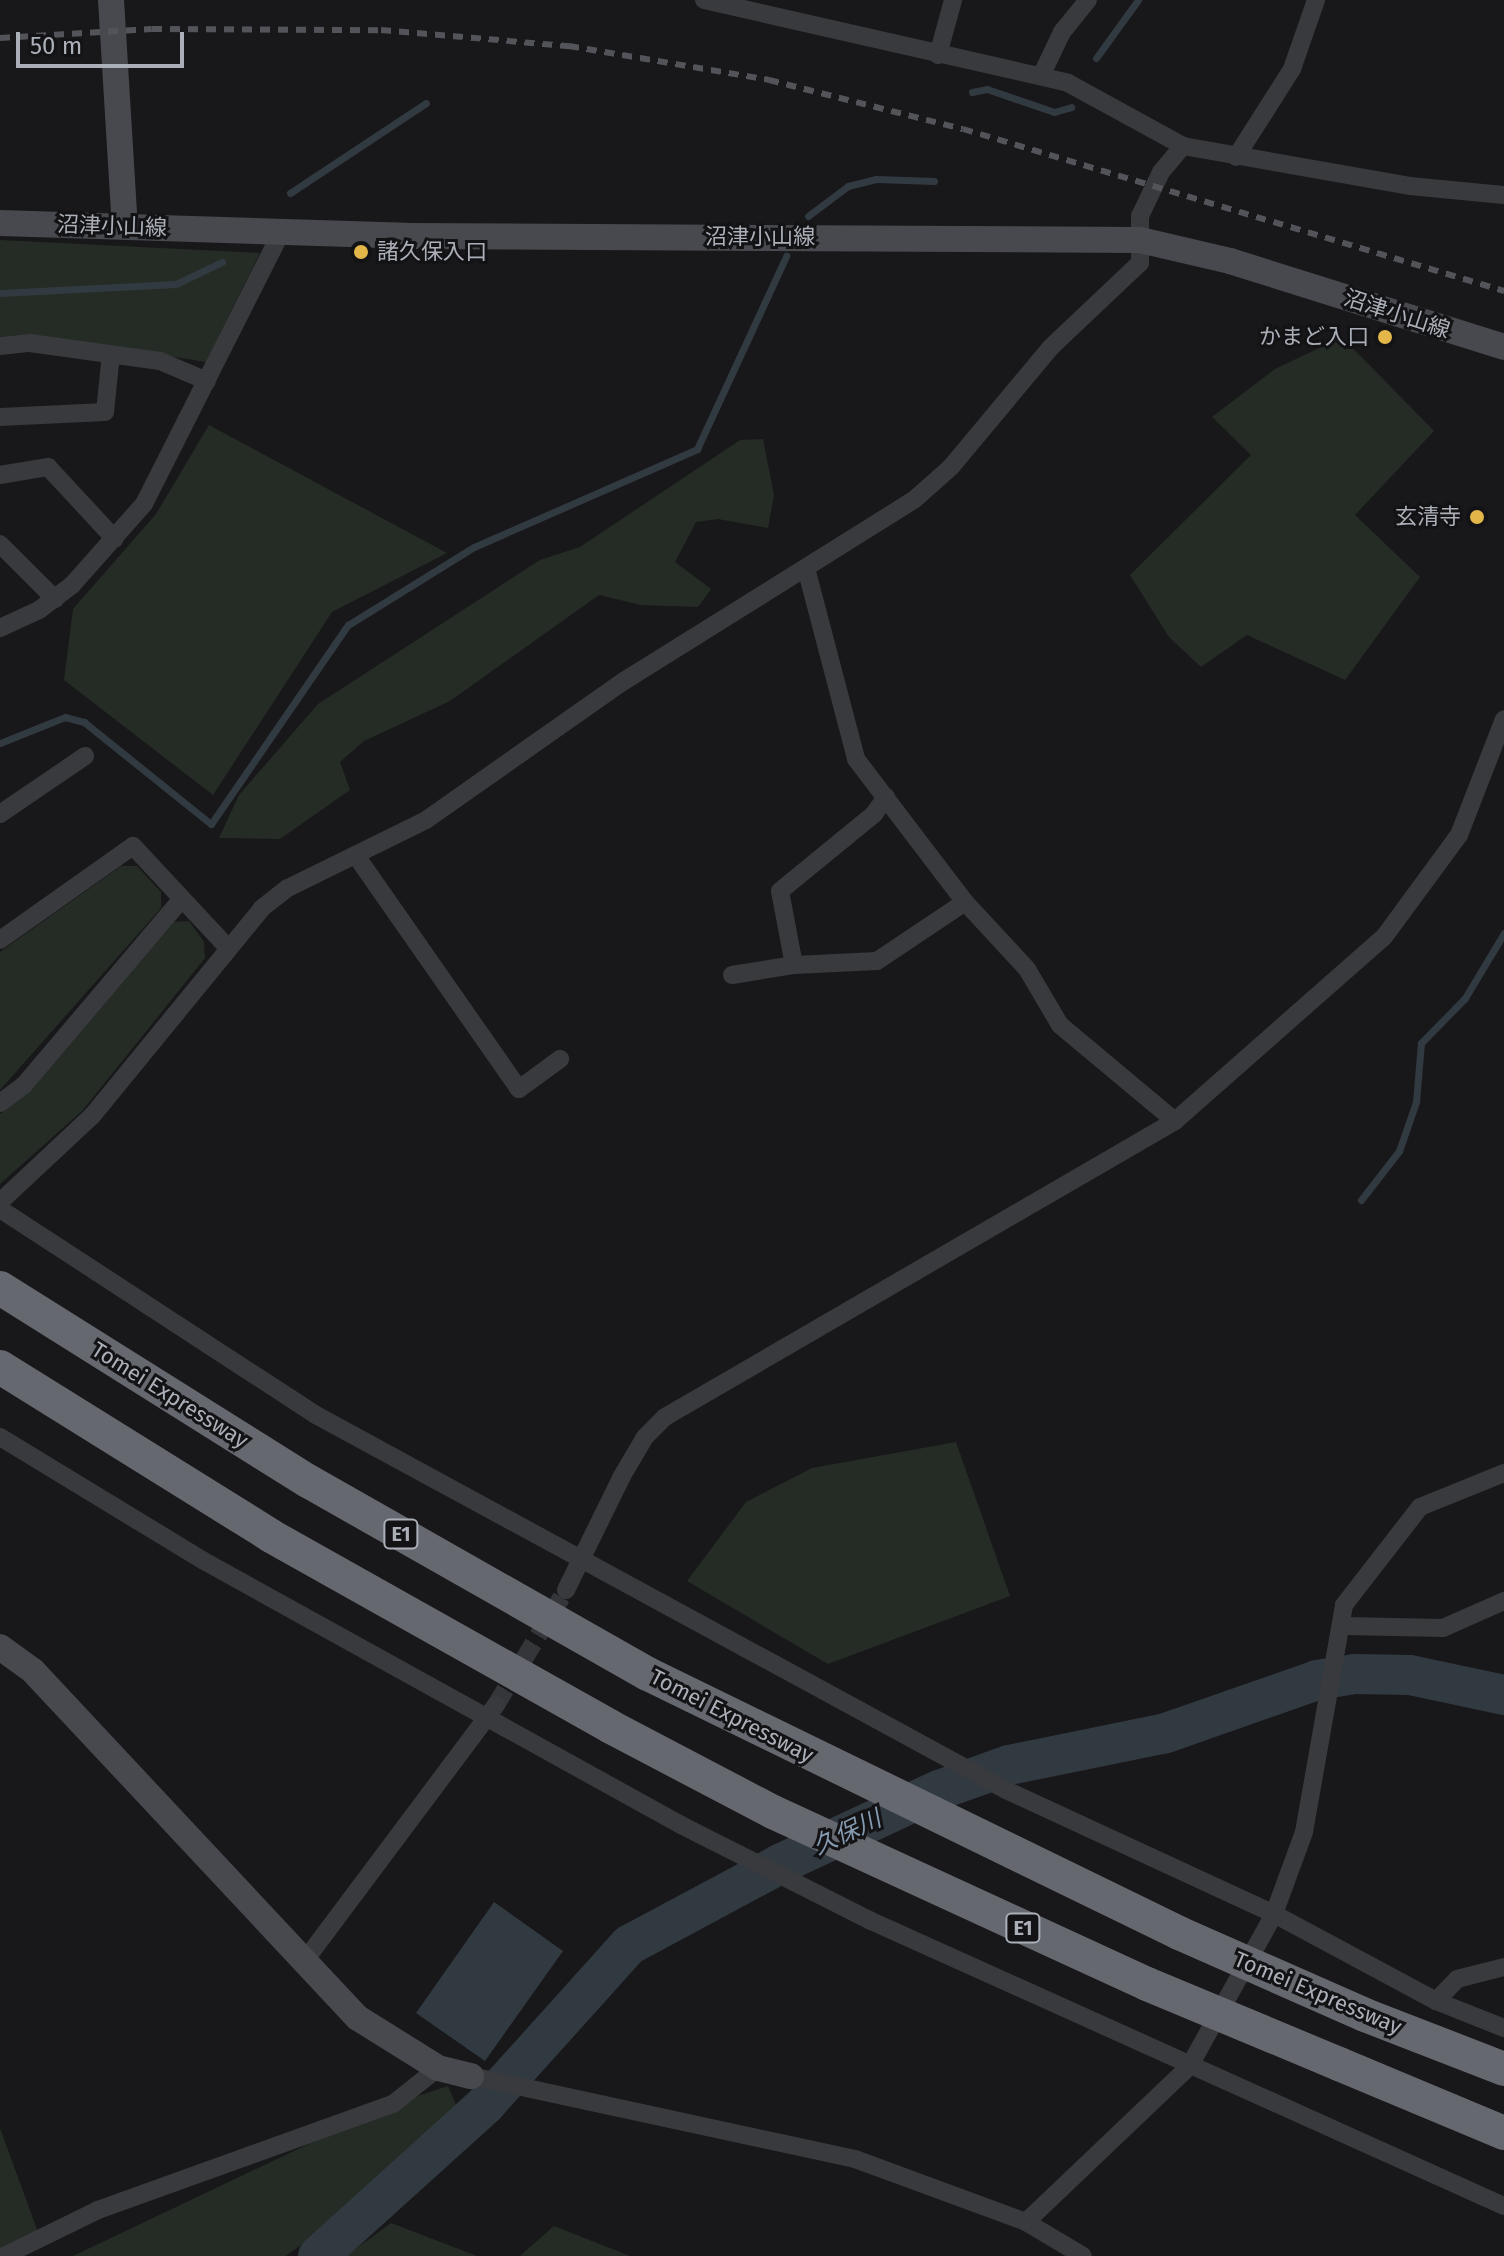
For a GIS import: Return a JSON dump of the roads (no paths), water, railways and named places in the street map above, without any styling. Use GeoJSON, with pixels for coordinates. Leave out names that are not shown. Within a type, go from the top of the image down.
{"type":"FeatureCollection","features":[{"type":"Feature","properties":{"kind":"highway","name":"Tomei Expressway"},"geometry":{"type":"LineString","coordinates":[[0,1288],[308,1481],[648,1674],[1179,1933],[1365,2015],[1504,2069]]}},
{"type":"Feature","properties":{"kind":"highway","name":"E1"},"geometry":{"type":"LineString","coordinates":[[0,1367],[409,1616],[773,1812],[1147,1984],[1504,2133]]}},
{"type":"Feature","properties":{"kind":"main road"},"geometry":{"type":"LineString","coordinates":[[111,0],[125,226]]}},
{"type":"Feature","properties":{"kind":"main road","name":"沼津小山線"},"geometry":{"type":"LineString","coordinates":[[0,223],[282,231],[1140,240],[1230,261],[1504,347]]}},
{"type":"Feature","properties":{"kind":"main road"},"geometry":{"type":"LineString","coordinates":[[0,1647],[33,1671],[303,1963],[358,2018],[438,2068],[471,2076]]}},
{"type":"Feature","properties":{"kind":"street"},"geometry":{"type":"LineString","coordinates":[[704,0],[768,6],[938,55],[1068,83],[1183,146],[1410,186],[1504,195]]}},
{"type":"Feature","properties":{"kind":"street"},"geometry":{"type":"LineString","coordinates":[[938,55],[953,0]]}},
{"type":"Feature","properties":{"kind":"street"},"geometry":{"type":"LineString","coordinates":[[1041,76],[1062,32],[1088,0]]}},
{"type":"Feature","properties":{"kind":"street"},"geometry":{"type":"LineString","coordinates":[[1236,157],[1292,69],[1316,0]]}},
{"type":"Feature","properties":{"kind":"street"},"geometry":{"type":"LineString","coordinates":[[0,1202],[92,1116],[262,908],[288,888],[357,857],[426,820],[624,681],[915,499],[951,467],[1050,348],[1140,263],[1140,216],[1161,172],[1183,146]]}},
{"type":"Feature","properties":{"kind":"street"},"geometry":{"type":"LineString","coordinates":[[0,628],[55,599],[115,539],[144,504],[282,231]]}},
{"type":"Feature","properties":{"kind":"street"},"geometry":{"type":"LineString","coordinates":[[0,346],[30,343],[160,361],[207,381]]}},
{"type":"Feature","properties":{"kind":"street"},"geometry":{"type":"LineString","coordinates":[[0,417],[105,412],[111,354]]}},
{"type":"Feature","properties":{"kind":"street"},"geometry":{"type":"LineString","coordinates":[[0,475],[48,467],[115,539]]}},
{"type":"Feature","properties":{"kind":"street"},"geometry":{"type":"LineString","coordinates":[[0,544],[55,599]]}},
{"type":"Feature","properties":{"kind":"street"},"geometry":{"type":"LineString","coordinates":[[806,568],[848,743],[965,902],[1027,969],[1060,1025],[1175,1121]]}},
{"type":"Feature","properties":{"kind":"street"},"geometry":{"type":"LineString","coordinates":[[566,1590],[645,1437],[665,1417],[1175,1121],[1407,910],[1459,835],[1504,719]]}},
{"type":"Feature","properties":{"kind":"street"},"geometry":{"type":"LineString","coordinates":[[0,814],[85,756]]}},
{"type":"Feature","properties":{"kind":"street"},"geometry":{"type":"LineString","coordinates":[[794,965],[780,891],[874,814],[886,797]]}},
{"type":"Feature","properties":{"kind":"street"},"geometry":{"type":"LineString","coordinates":[[0,940],[133,846],[228,948]]}},
{"type":"Feature","properties":{"kind":"street"},"geometry":{"type":"LineString","coordinates":[[357,857],[519,1089],[560,1059]]}},
{"type":"Feature","properties":{"kind":"street"},"geometry":{"type":"LineString","coordinates":[[0,1103],[24,1085],[181,900]]}},
{"type":"Feature","properties":{"kind":"street"},"geometry":{"type":"LineString","coordinates":[[732,975],[794,965],[877,961],[965,902]]}},
{"type":"Feature","properties":{"kind":"street"},"geometry":{"type":"LineString","coordinates":[[0,1209],[316,1415],[1006,1790],[1274,1914],[1436,2001],[1504,2028]]}},
{"type":"Feature","properties":{"kind":"street"},"geometry":{"type":"LineString","coordinates":[[0,1437],[204,1561],[491,1712],[738,1853],[1189,2067],[1504,2206]]}},
{"type":"Feature","properties":{"kind":"street"},"geometry":{"type":"LineString","coordinates":[[1026,2222],[1189,2067],[1274,1914],[1304,1832],[1343,1626],[1344,1605],[1420,1507],[1504,1473]]}},
{"type":"Feature","properties":{"kind":"street"},"geometry":{"type":"LineString","coordinates":[[1343,1626],[1443,1628],[1504,1601]]}},
{"type":"Feature","properties":{"kind":"street"},"geometry":{"type":"LineString","coordinates":[[303,1963],[491,1712]]}},
{"type":"Feature","properties":{"kind":"street"},"geometry":{"type":"LineString","coordinates":[[1436,2001],[1457,1979],[1504,1967]]}},
{"type":"Feature","properties":{"kind":"street"},"geometry":{"type":"LineString","coordinates":[[4,2256],[98,2210],[393,2104],[438,2068]]}},
{"type":"Feature","properties":{"kind":"street"},"geometry":{"type":"LineString","coordinates":[[471,2076],[855,2159],[1026,2222],[1083,2256]]}},
{"type":"Feature","properties":{"kind":"waterway"},"geometry":{"type":"LineString","coordinates":[[1096,58],[1138,0]]}},
{"type":"Feature","properties":{"kind":"waterway"},"geometry":{"type":"LineString","coordinates":[[972,92],[987,89],[1054,112],[1071,107]]}},
{"type":"Feature","properties":{"kind":"waterway"},"geometry":{"type":"LineString","coordinates":[[290,193],[426,103]]}},
{"type":"Feature","properties":{"kind":"waterway"},"geometry":{"type":"LineString","coordinates":[[808,216],[848,186],[876,179],[934,181]]}},
{"type":"Feature","properties":{"kind":"waterway"},"geometry":{"type":"LineString","coordinates":[[0,743],[65,717],[84,722],[211,824],[348,625],[474,547],[697,449],[786,256]]}},
{"type":"Feature","properties":{"kind":"waterway"},"geometry":{"type":"LineString","coordinates":[[0,293],[176,284],[222,262]]}},
{"type":"Feature","properties":{"kind":"waterway"},"geometry":{"type":"LineString","coordinates":[[1361,1200],[1399,1151],[1416,1102],[1421,1043],[1465,998],[1504,933]]}},
{"type":"Feature","properties":{"kind":"waterway","name":"久保川"},"geometry":{"type":"LineString","coordinates":[[318,2256],[485,2105],[629,1945],[780,1864],[939,1790],[1009,1765],[1166,1733],[1317,1680],[1354,1674],[1410,1675],[1504,1695]]}},
{"type":"Feature","properties":{"kind":"tunnel"},"geometry":{"type":"LineString","coordinates":[[496,1705],[566,1590]]}},
{"type":"Feature","properties":{"kind":"railway"},"geometry":{"type":"LineString","coordinates":[[0,38],[152,29],[381,30],[569,46],[769,80],[963,129],[1504,291]]}},
{"type":"Feature","properties":{"kind":"place","name":"諸久保入口"},"geometry":{"type":"Point","coordinates":[361,252]}},
{"type":"Feature","properties":{"kind":"place","name":"かまど入口"},"geometry":{"type":"Point","coordinates":[1385,337]}},
{"type":"Feature","properties":{"kind":"place","name":"玄清寺"},"geometry":{"type":"Point","coordinates":[1477,517]}}]}
